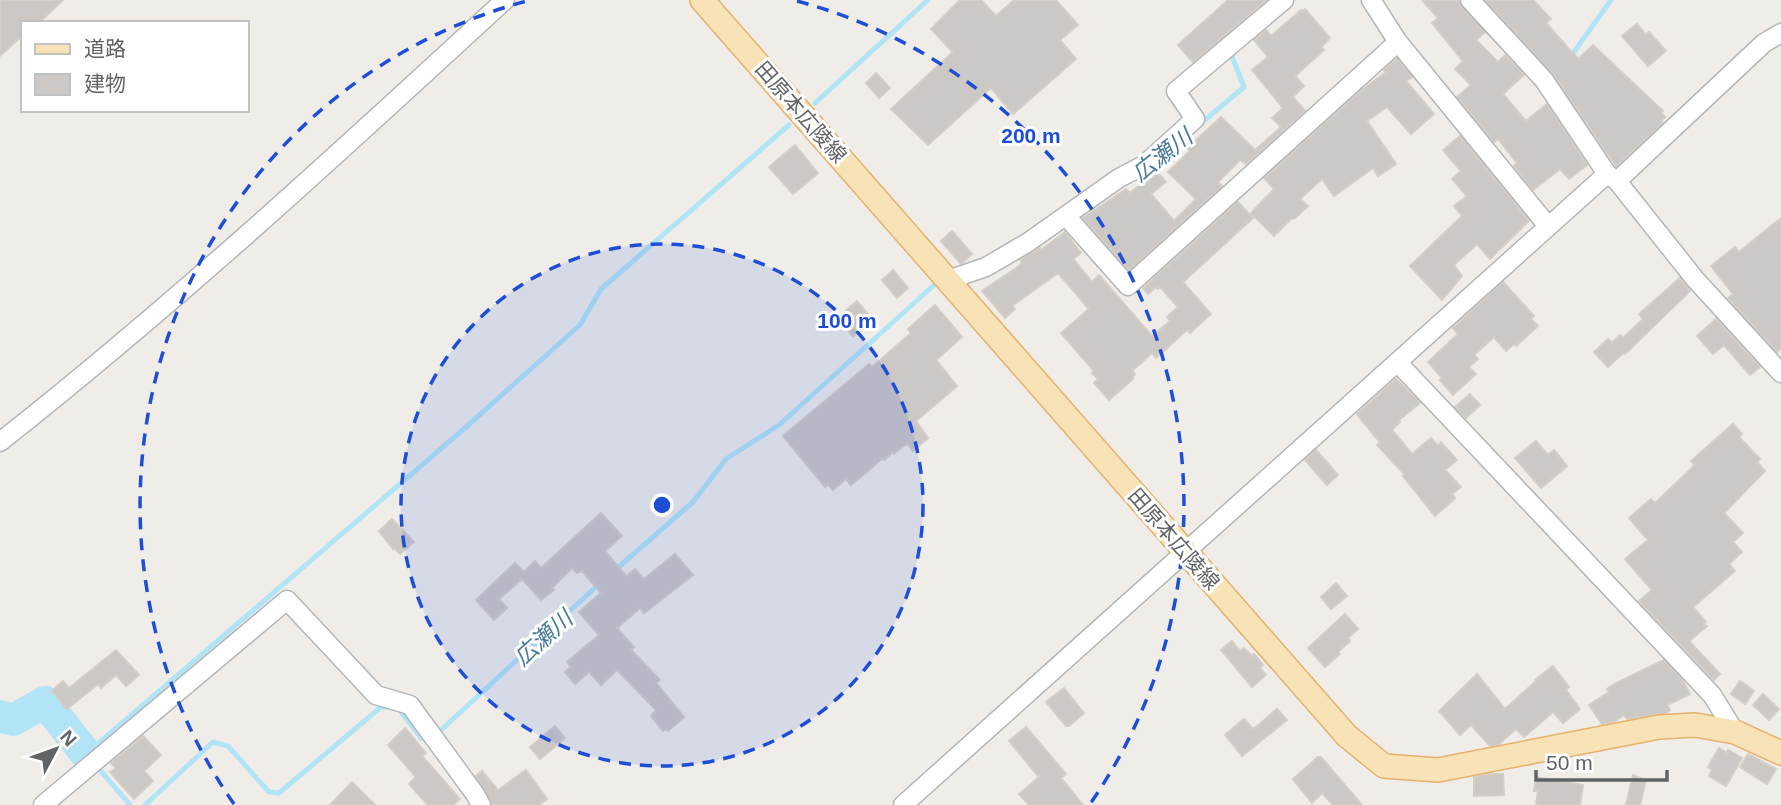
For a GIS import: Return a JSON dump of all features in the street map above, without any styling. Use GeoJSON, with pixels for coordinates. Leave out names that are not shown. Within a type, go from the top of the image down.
{"type":"FeatureCollection","features":[{"type":"Feature","properties":{"kind":"main road","name":"田原本広陵線"},"geometry":{"type":"LineString","coordinates":[[702,0],[1347,736],[1384,766],[1438,769],[1659,727],[1696,725],[1735,732],[1781,753]]}},
{"type":"Feature","properties":{"kind":"street"},"geometry":{"type":"LineString","coordinates":[[0,442],[63,393],[334,157],[505,0]]}},
{"type":"Feature","properties":{"kind":"street"},"geometry":{"type":"LineString","coordinates":[[948,279],[986,267],[1069,220],[1119,178],[1144,165],[1195,119],[1176,91],[1284,0]]}},
{"type":"Feature","properties":{"kind":"street"},"geometry":{"type":"LineString","coordinates":[[1371,0],[1398,42],[1548,226]]}},
{"type":"Feature","properties":{"kind":"street"},"geometry":{"type":"LineString","coordinates":[[1471,0],[1548,86],[1612,177],[1695,279],[1781,373]]}},
{"type":"Feature","properties":{"kind":"street"},"geometry":{"type":"LineString","coordinates":[[903,805],[1548,226],[1612,177],[1764,43],[1781,33]]}},
{"type":"Feature","properties":{"kind":"street"},"geometry":{"type":"LineString","coordinates":[[1069,220],[1128,286],[1398,42]]}},
{"type":"Feature","properties":{"kind":"street"},"geometry":{"type":"LineString","coordinates":[[1398,363],[1712,695],[1735,732]]}},
{"type":"Feature","properties":{"kind":"street"},"geometry":{"type":"LineString","coordinates":[[43,805],[287,600],[376,695],[410,705],[481,805]]}},
{"type":"Feature","properties":{"kind":"building"},"geometry":{"type":"Polygon","coordinates":[[[0,0],[63,0],[41,21],[21,21],[21,37],[0,56],[0,0]]]}},
{"type":"Feature","properties":{"kind":"building"},"geometry":{"type":"Polygon","coordinates":[[[960,0],[981,0],[996,16],[1014,0],[1056,0],[1078,25],[1060,40],[1076,59],[1013,114],[991,88],[928,145],[891,109],[953,52],[931,29],[960,0]]]}},
{"type":"Feature","properties":{"kind":"building"},"geometry":{"type":"Polygon","coordinates":[[[1228,0],[1266,0],[1193,62],[1178,45],[1228,0]]]}},
{"type":"Feature","properties":{"kind":"building"},"geometry":{"type":"Polygon","coordinates":[[[1422,0],[1459,0],[1462,8],[1485,32],[1476,40],[1498,62],[1505,55],[1524,75],[1503,94],[1526,121],[1547,104],[1587,165],[1569,179],[1560,169],[1533,190],[1498,139],[1494,142],[1457,97],[1471,85],[1455,69],[1463,61],[1432,23],[1438,18],[1422,0]]]}},
{"type":"Feature","properties":{"kind":"building"},"geometry":{"type":"Polygon","coordinates":[[[1485,0],[1533,0],[1551,19],[1546,23],[1578,59],[1593,45],[1663,111],[1663,123],[1616,166],[1553,74],[1485,0]]]}},
{"type":"Feature","properties":{"kind":"building"},"geometry":{"type":"Polygon","coordinates":[[[1305,9],[1330,38],[1321,47],[1324,50],[1295,76],[1304,86],[1293,97],[1305,111],[1246,164],[1240,160],[1218,182],[1222,186],[1129,270],[1083,218],[1126,189],[1130,193],[1156,171],[1166,182],[1151,194],[1174,221],[1196,199],[1168,172],[1190,151],[1187,148],[1221,117],[1255,150],[1281,127],[1272,118],[1283,108],[1252,70],[1268,57],[1254,40],[1266,30],[1271,36],[1305,9]]]}},
{"type":"Feature","properties":{"kind":"building"},"geometry":{"type":"Polygon","coordinates":[[[1637,24],[1646,35],[1649,32],[1666,51],[1648,66],[1622,36],[1637,24]]]}},
{"type":"Feature","properties":{"kind":"building"},"geometry":{"type":"Polygon","coordinates":[[[1397,58],[1412,77],[1406,81],[1434,114],[1411,134],[1387,107],[1367,121],[1396,164],[1378,176],[1373,168],[1334,196],[1322,179],[1300,199],[1308,206],[1274,236],[1251,213],[1274,189],[1264,178],[1363,89],[1386,72],[1384,70],[1397,58]]]}},
{"type":"Feature","properties":{"kind":"building"},"geometry":{"type":"Polygon","coordinates":[[[876,73],[890,88],[879,98],[866,83],[876,73]]]}},
{"type":"Feature","properties":{"kind":"building"},"geometry":{"type":"Polygon","coordinates":[[[1460,136],[1529,221],[1490,259],[1477,244],[1454,265],[1462,276],[1442,300],[1410,266],[1462,216],[1454,206],[1467,196],[1452,179],[1461,171],[1443,150],[1460,136]]]}},
{"type":"Feature","properties":{"kind":"building"},"geometry":{"type":"Polygon","coordinates":[[[795,145],[818,173],[793,194],[769,167],[795,145]]]}},
{"type":"Feature","properties":{"kind":"building"},"geometry":{"type":"Polygon","coordinates":[[[1238,202],[1253,218],[1183,282],[1211,314],[1190,333],[1187,330],[1156,358],[1152,353],[1132,371],[1135,374],[1133,379],[1109,400],[1094,383],[1098,379],[1092,373],[1094,371],[1061,333],[1089,309],[1058,273],[1012,306],[1015,309],[1005,318],[982,291],[1022,264],[1020,260],[1040,248],[1041,250],[1065,232],[1081,253],[1073,259],[1092,282],[1099,275],[1152,336],[1170,321],[1167,317],[1178,307],[1160,287],[1148,294],[1143,288],[1238,202]]]}},
{"type":"Feature","properties":{"kind":"building"},"geometry":{"type":"Polygon","coordinates":[[[1781,218],[1781,348],[1777,352],[1728,298],[1733,294],[1711,266],[1735,247],[1739,252],[1781,218]]]}},
{"type":"Feature","properties":{"kind":"building"},"geometry":{"type":"Polygon","coordinates":[[[952,231],[972,254],[961,264],[941,241],[952,231]]]}},
{"type":"Feature","properties":{"kind":"building"},"geometry":{"type":"Polygon","coordinates":[[[893,270],[908,288],[897,298],[882,280],[893,270]]]}},
{"type":"Feature","properties":{"kind":"building"},"geometry":{"type":"Polygon","coordinates":[[[1680,278],[1690,291],[1608,367],[1594,352],[1608,339],[1612,343],[1620,335],[1623,338],[1643,319],[1639,314],[1680,278]]]}},
{"type":"Feature","properties":{"kind":"building"},"geometry":{"type":"Polygon","coordinates":[[[1503,282],[1534,316],[1531,319],[1538,326],[1516,346],[1514,344],[1506,351],[1494,337],[1474,355],[1478,359],[1469,367],[1476,374],[1453,395],[1428,362],[1458,334],[1453,328],[1503,282]]]}},
{"type":"Feature","properties":{"kind":"building"},"geometry":{"type":"Polygon","coordinates":[[[857,301],[872,319],[853,336],[837,318],[857,301]]]}},
{"type":"Feature","properties":{"kind":"building"},"geometry":{"type":"Polygon","coordinates":[[[935,305],[962,337],[936,360],[957,386],[916,421],[928,438],[913,451],[908,444],[884,460],[883,458],[851,485],[846,479],[833,490],[828,484],[825,487],[783,436],[869,364],[872,367],[911,333],[908,329],[935,305]]]}},
{"type":"Feature","properties":{"kind":"building"},"geometry":{"type":"Polygon","coordinates":[[[1716,319],[1760,367],[1750,375],[1724,345],[1713,354],[1697,336],[1716,319]]]}},
{"type":"Feature","properties":{"kind":"building"},"geometry":{"type":"Polygon","coordinates":[[[1396,379],[1420,403],[1398,421],[1400,422],[1392,430],[1412,454],[1431,438],[1438,446],[1441,442],[1457,460],[1445,470],[1461,487],[1452,494],[1455,498],[1435,516],[1403,476],[1405,475],[1377,445],[1380,443],[1357,414],[1396,379]]]}},
{"type":"Feature","properties":{"kind":"building"},"geometry":{"type":"Polygon","coordinates":[[[1470,394],[1480,405],[1466,418],[1455,407],[1470,394]]]}},
{"type":"Feature","properties":{"kind":"building"},"geometry":{"type":"Polygon","coordinates":[[[1733,424],[1742,434],[1739,437],[1760,459],[1757,462],[1765,471],[1724,513],[1743,533],[1733,542],[1742,552],[1729,564],[1735,571],[1693,607],[1707,626],[1689,641],[1720,674],[1714,680],[1639,601],[1652,590],[1625,559],[1648,540],[1629,518],[1651,499],[1655,503],[1695,465],[1691,461],[1733,424]]]}},
{"type":"Feature","properties":{"kind":"building"},"geometry":{"type":"Polygon","coordinates":[[[1536,441],[1548,455],[1554,450],[1567,466],[1541,488],[1515,458],[1536,441]]]}},
{"type":"Feature","properties":{"kind":"building"},"geometry":{"type":"Polygon","coordinates":[[[1316,450],[1338,475],[1327,485],[1305,460],[1316,450]]]}},
{"type":"Feature","properties":{"kind":"building"},"geometry":{"type":"Polygon","coordinates":[[[601,513],[622,536],[605,551],[626,576],[635,569],[644,579],[675,554],[693,575],[644,613],[640,608],[617,628],[634,647],[631,650],[660,680],[656,683],[684,717],[668,731],[663,731],[651,716],[656,710],[617,670],[601,685],[589,672],[575,684],[565,672],[571,667],[567,662],[599,635],[579,612],[601,593],[582,571],[577,573],[572,568],[552,588],[554,590],[541,600],[522,579],[499,599],[507,608],[494,620],[476,600],[515,563],[524,572],[535,561],[541,568],[601,513]]]}},
{"type":"Feature","properties":{"kind":"building"},"geometry":{"type":"Polygon","coordinates":[[[392,519],[414,542],[400,554],[379,531],[392,519]]]}},
{"type":"Feature","properties":{"kind":"building"},"geometry":{"type":"Polygon","coordinates":[[[1336,583],[1347,596],[1331,609],[1321,597],[1336,583]]]}},
{"type":"Feature","properties":{"kind":"building"},"geometry":{"type":"Polygon","coordinates":[[[1345,614],[1358,629],[1348,638],[1350,641],[1338,652],[1340,654],[1325,667],[1308,648],[1345,614]]]}},
{"type":"Feature","properties":{"kind":"building"},"geometry":{"type":"Polygon","coordinates":[[[1232,641],[1240,651],[1244,648],[1252,656],[1254,654],[1263,665],[1260,668],[1266,675],[1252,687],[1221,650],[1232,641]]]}},
{"type":"Feature","properties":{"kind":"building"},"geometry":{"type":"Polygon","coordinates":[[[116,650],[139,675],[126,686],[116,675],[101,688],[98,684],[67,709],[52,691],[63,681],[69,688],[116,650]]]}},
{"type":"Feature","properties":{"kind":"building"},"geometry":{"type":"Polygon","coordinates":[[[1664,660],[1683,681],[1690,694],[1667,705],[1670,710],[1666,713],[1627,719],[1624,715],[1615,721],[1602,724],[1589,705],[1609,692],[1607,689],[1614,684],[1664,660]]]}},
{"type":"Feature","properties":{"kind":"building"},"geometry":{"type":"Polygon","coordinates":[[[1553,666],[1569,687],[1566,690],[1580,709],[1563,723],[1553,712],[1524,737],[1516,729],[1499,744],[1490,746],[1471,725],[1460,735],[1439,711],[1477,674],[1505,709],[1553,666]]]}},
{"type":"Feature","properties":{"kind":"building"},"geometry":{"type":"Polygon","coordinates":[[[1740,681],[1754,691],[1745,704],[1731,694],[1740,681]]]}},
{"type":"Feature","properties":{"kind":"building"},"geometry":{"type":"Polygon","coordinates":[[[1064,688],[1084,713],[1069,726],[1066,726],[1046,702],[1064,688]]]}},
{"type":"Feature","properties":{"kind":"building"},"geometry":{"type":"Polygon","coordinates":[[[1763,694],[1779,709],[1769,720],[1753,705],[1763,694]]]}},
{"type":"Feature","properties":{"kind":"building"},"geometry":{"type":"Polygon","coordinates":[[[1277,709],[1287,720],[1242,756],[1225,735],[1244,719],[1255,728],[1277,709]]]}},
{"type":"Feature","properties":{"kind":"building"},"geometry":{"type":"Polygon","coordinates":[[[555,726],[565,738],[540,759],[530,747],[555,726]]]}},
{"type":"Feature","properties":{"kind":"building"},"geometry":{"type":"Polygon","coordinates":[[[1026,727],[1066,774],[1061,778],[1083,805],[1029,805],[1019,794],[1039,777],[1009,741],[1026,727]]]}},
{"type":"Feature","properties":{"kind":"building"},"geometry":{"type":"Polygon","coordinates":[[[405,728],[426,753],[422,756],[460,799],[453,805],[428,805],[409,784],[416,777],[388,745],[405,728]]]}},
{"type":"Feature","properties":{"kind":"building"},"geometry":{"type":"Polygon","coordinates":[[[143,736],[161,755],[144,771],[153,781],[134,799],[110,772],[116,768],[111,763],[143,736]]]}},
{"type":"Feature","properties":{"kind":"building"},"geometry":{"type":"Polygon","coordinates":[[[1719,748],[1742,758],[1726,786],[1709,776],[1712,770],[1708,767],[1719,748]]]}},
{"type":"Feature","properties":{"kind":"building"},"geometry":{"type":"Polygon","coordinates":[[[1748,754],[1776,769],[1767,784],[1740,767],[1748,754]]]}},
{"type":"Feature","properties":{"kind":"building"},"geometry":{"type":"Polygon","coordinates":[[[1321,757],[1362,805],[1333,805],[1322,793],[1312,803],[1293,779],[1321,757]]]}},
{"type":"Feature","properties":{"kind":"building"},"geometry":{"type":"Polygon","coordinates":[[[526,770],[547,799],[539,805],[492,805],[476,776],[482,771],[498,790],[526,770]]]}},
{"type":"Feature","properties":{"kind":"building"},"geometry":{"type":"Polygon","coordinates":[[[1503,774],[1504,795],[1474,796],[1474,777],[1503,774]]]}},
{"type":"Feature","properties":{"kind":"building"},"geometry":{"type":"Polygon","coordinates":[[[1633,775],[1646,780],[1640,805],[1626,805],[1633,775]]]}},
{"type":"Feature","properties":{"kind":"building"},"geometry":{"type":"Polygon","coordinates":[[[1536,777],[1583,785],[1580,805],[1536,805],[1536,777]]]}},
{"type":"Feature","properties":{"kind":"building"},"geometry":{"type":"Polygon","coordinates":[[[352,782],[375,805],[330,805],[352,782]]]}},
{"type":"Feature","properties":{"kind":"waterway","name":"広瀬川"},"geometry":{"type":"LineString","coordinates":[[815,103],[928,0]]}},
{"type":"Feature","properties":{"kind":"waterway","name":"広瀬川"},"geometry":{"type":"LineString","coordinates":[[1569,59],[1611,0]]}},
{"type":"Feature","properties":{"kind":"waterway","name":"広瀬川"},"geometry":{"type":"LineString","coordinates":[[1200,124],[1244,87],[1231,54],[1235,50]]}},
{"type":"Feature","properties":{"kind":"waterway","name":"広瀬川"},"geometry":{"type":"LineString","coordinates":[[130,805],[86,754],[465,428],[580,325],[601,289],[789,125]]}},
{"type":"Feature","properties":{"kind":"waterway","name":"広瀬川"},"geometry":{"type":"LineString","coordinates":[[614,571],[693,502],[726,459],[779,425],[933,286]]}},
{"type":"Feature","properties":{"kind":"waterway","name":"広瀬川"},"geometry":{"type":"LineString","coordinates":[[145,805],[213,742],[228,746],[269,792],[279,793],[381,707],[398,708],[422,739],[440,731],[599,584]]}},
{"type":"Feature","properties":{"kind":"waterway","name":"広瀬川"},"geometry":{"type":"LineString","coordinates":[[0,716],[13,720],[45,702],[86,754]]}}]}
